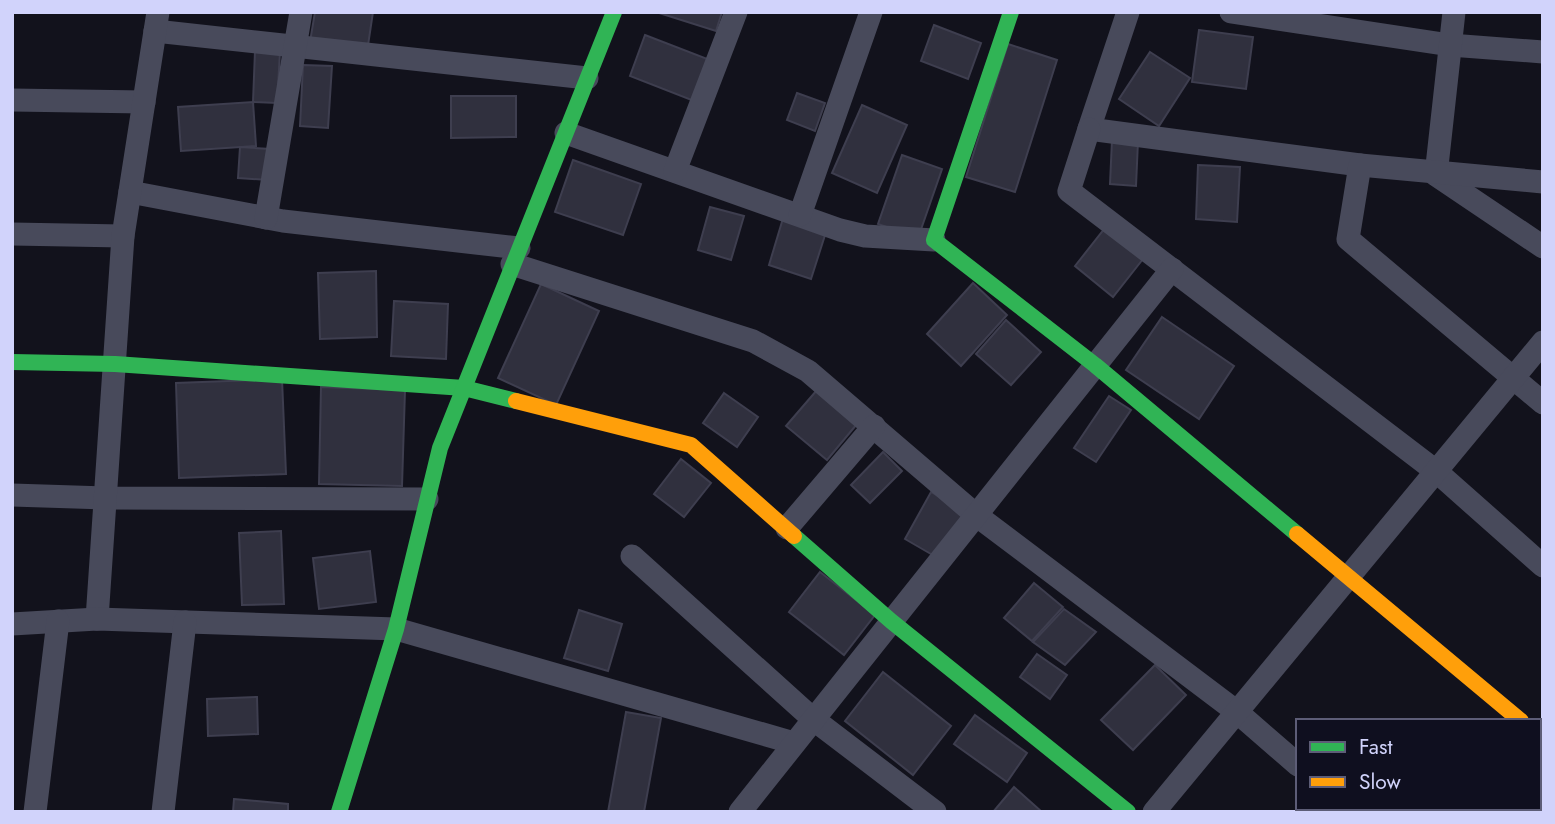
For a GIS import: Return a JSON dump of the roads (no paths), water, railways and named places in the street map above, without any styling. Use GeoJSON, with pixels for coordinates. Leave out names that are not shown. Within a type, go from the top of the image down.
{"type":"FeatureCollection","features":[{"type":"Feature","properties":{"kind":"street"},"geometry":{"type":"LineString","coordinates":[[266,218],[301,12]]}},
{"type":"Feature","properties":{"kind":"street"},"geometry":{"type":"LineString","coordinates":[[339,812],[396,629],[440,448],[614,12]]}},
{"type":"Feature","properties":{"kind":"street"},"geometry":{"type":"LineString","coordinates":[[675,171],[736,12]]}},
{"type":"Feature","properties":{"kind":"street"},"geometry":{"type":"LineString","coordinates":[[800,215],[871,12]]}},
{"type":"Feature","properties":{"kind":"street"},"geometry":{"type":"LineString","coordinates":[[933,240],[1011,12]]}},
{"type":"Feature","properties":{"kind":"street"},"geometry":{"type":"LineString","coordinates":[[1128,12],[1069,191],[1437,472],[1543,566]]}},
{"type":"Feature","properties":{"kind":"street"},"geometry":{"type":"LineString","coordinates":[[1231,12],[1450,45],[1543,52]]}},
{"type":"Feature","properties":{"kind":"street"},"geometry":{"type":"LineString","coordinates":[[1436,174],[1454,12]]}},
{"type":"Feature","properties":{"kind":"street"},"geometry":{"type":"LineString","coordinates":[[97,619],[123,236],[156,22],[296,47],[587,78]]}},
{"type":"Feature","properties":{"kind":"street"},"geometry":{"type":"LineString","coordinates":[[12,100],[144,102]]}},
{"type":"Feature","properties":{"kind":"street"},"geometry":{"type":"LineString","coordinates":[[1089,129],[1436,174],[1543,182]]}},
{"type":"Feature","properties":{"kind":"street"},"geometry":{"type":"LineString","coordinates":[[566,133],[865,236],[933,240],[1095,365],[1519,719]]}},
{"type":"Feature","properties":{"kind":"street"},"geometry":{"type":"LineString","coordinates":[[1360,165],[1348,239],[1543,403]]}},
{"type":"Feature","properties":{"kind":"street"},"geometry":{"type":"LineString","coordinates":[[1436,174],[1543,247]]}},
{"type":"Feature","properties":{"kind":"street"},"geometry":{"type":"LineString","coordinates":[[130,192],[266,218],[516,256],[753,341],[808,371],[976,515],[1237,712],[1296,763]]}},
{"type":"Feature","properties":{"kind":"street"},"geometry":{"type":"LineString","coordinates":[[12,234],[123,236]]}},
{"type":"Feature","properties":{"kind":"street"},"geometry":{"type":"LineString","coordinates":[[740,812],[1172,269]]}},
{"type":"Feature","properties":{"kind":"street"},"geometry":{"type":"LineString","coordinates":[[1154,812],[1543,342]]}},
{"type":"Feature","properties":{"kind":"street"},"geometry":{"type":"LineString","coordinates":[[12,362],[115,364],[464,388],[691,444],[891,621],[1128,812]]}},
{"type":"Feature","properties":{"kind":"street"},"geometry":{"type":"LineString","coordinates":[[787,528],[874,426]]}},
{"type":"Feature","properties":{"kind":"street"},"geometry":{"type":"LineString","coordinates":[[12,495],[427,499]]}},
{"type":"Feature","properties":{"kind":"street"},"geometry":{"type":"LineString","coordinates":[[632,556],[813,719],[935,812]]}},
{"type":"Feature","properties":{"kind":"street"},"geometry":{"type":"LineString","coordinates":[[12,624],[97,619],[396,629],[794,743]]}},
{"type":"Feature","properties":{"kind":"street"},"geometry":{"type":"LineString","coordinates":[[35,812],[58,621]]}},
{"type":"Feature","properties":{"kind":"street"},"geometry":{"type":"LineString","coordinates":[[163,812],[185,622]]}}]}
